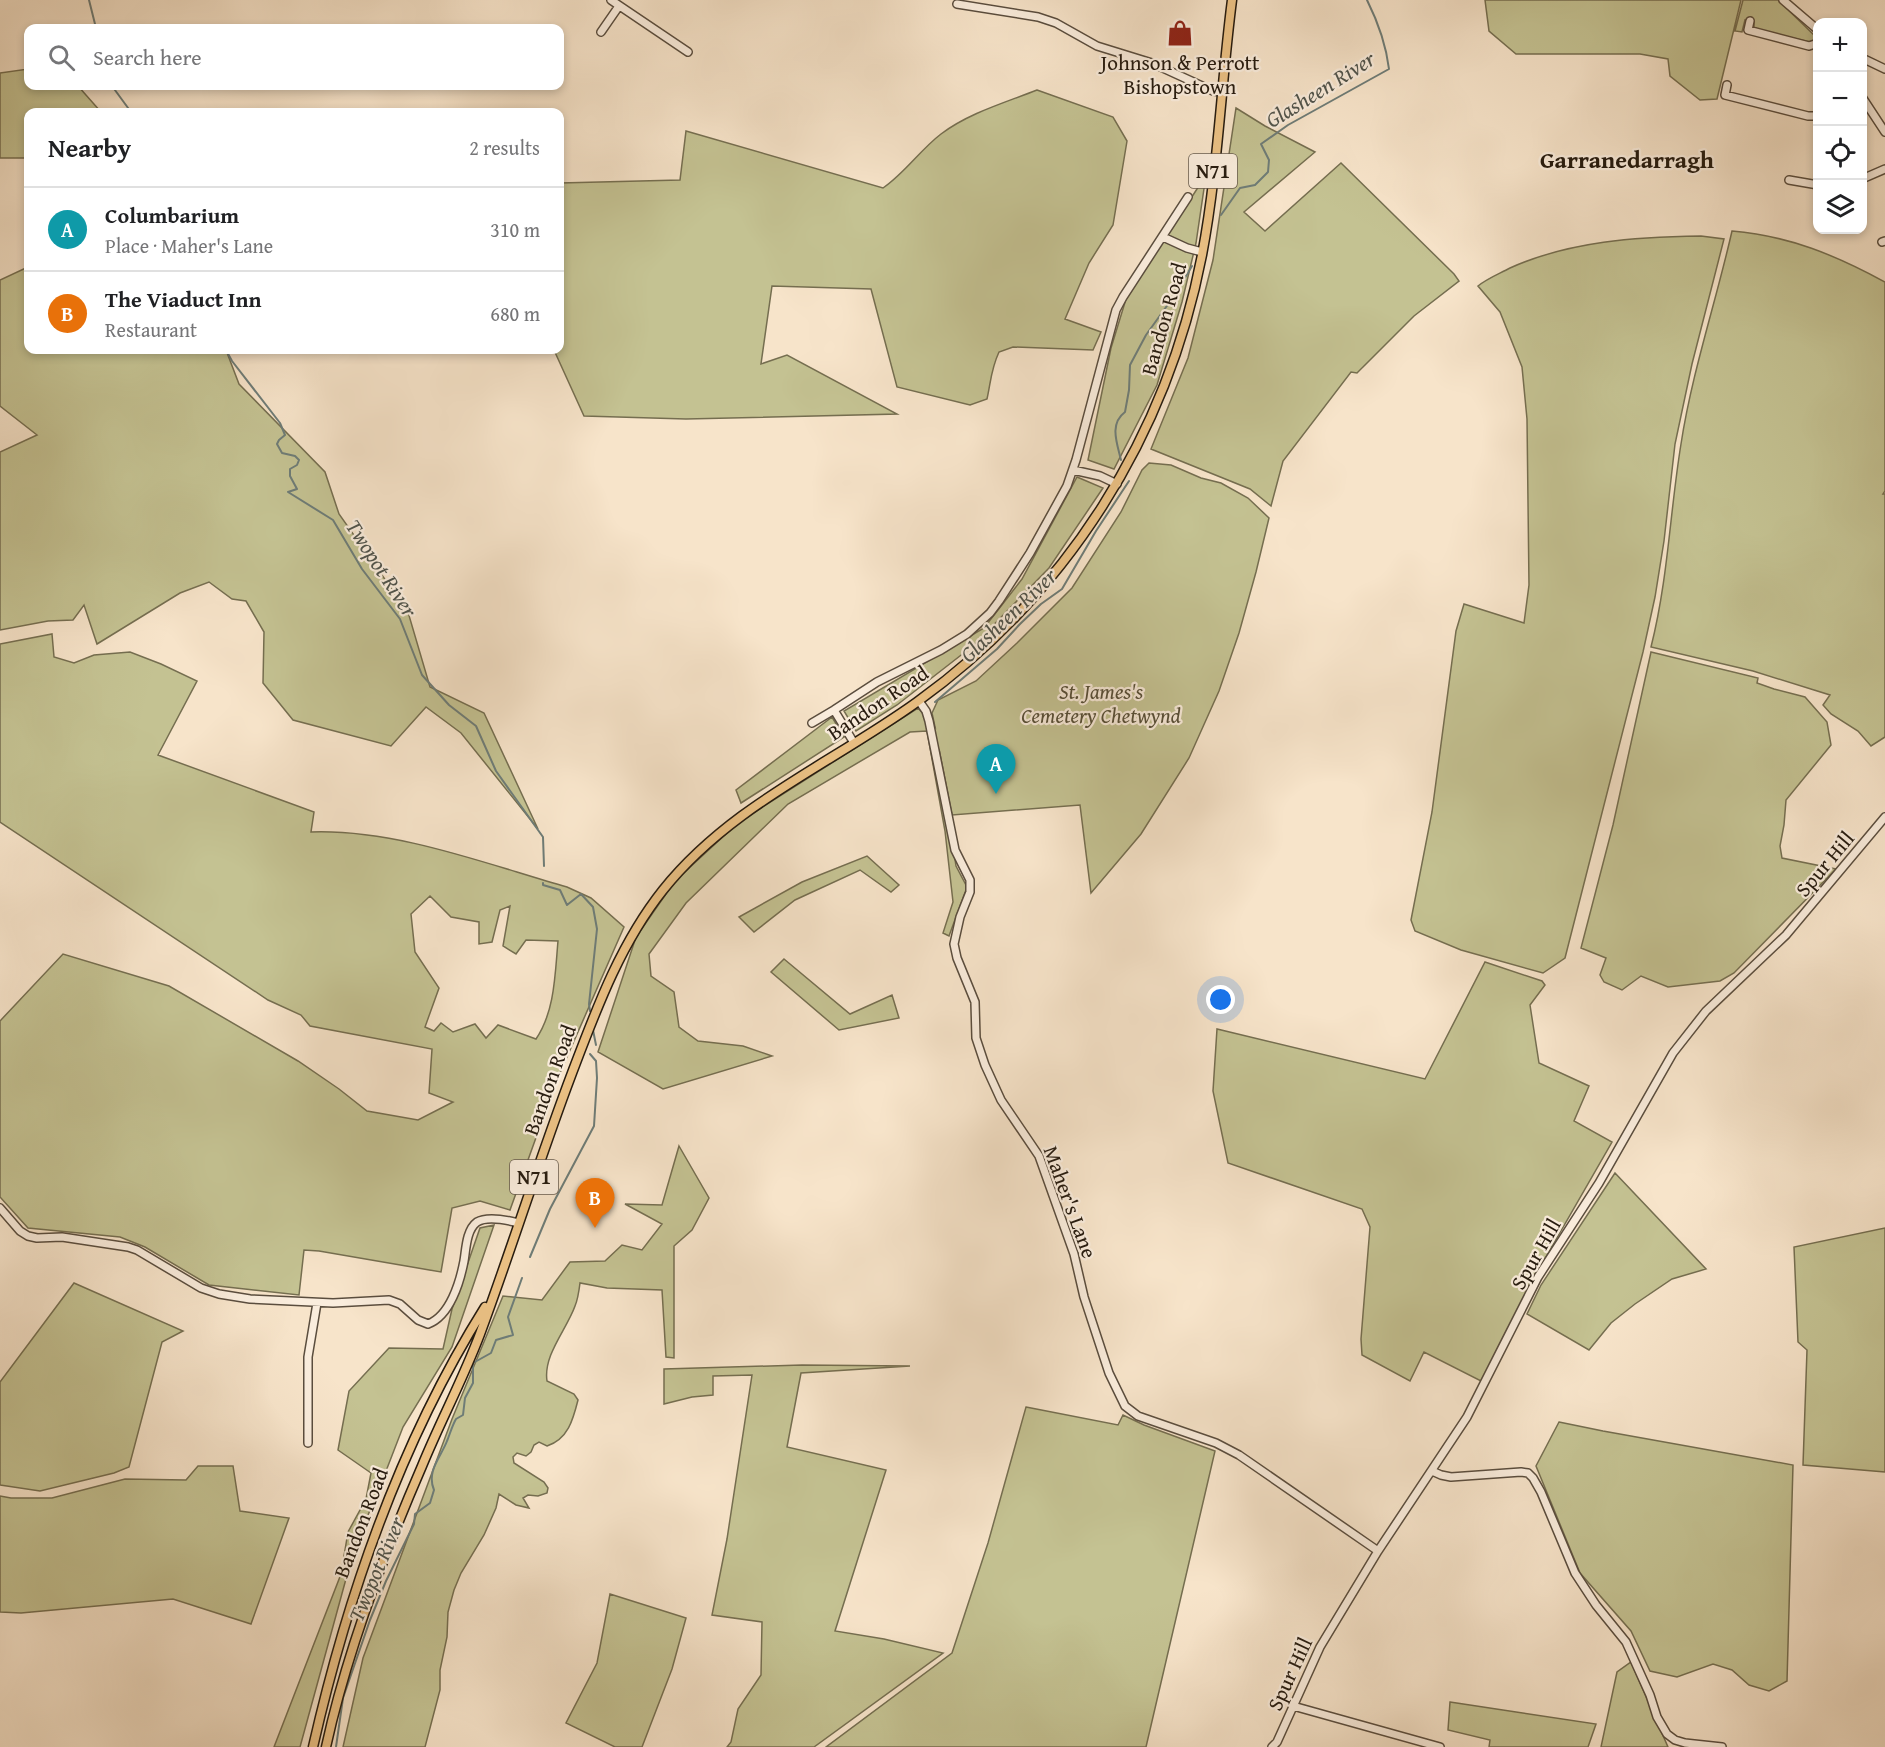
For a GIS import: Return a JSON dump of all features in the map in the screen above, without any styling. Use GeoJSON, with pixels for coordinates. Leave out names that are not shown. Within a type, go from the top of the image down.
{"type":"FeatureCollection","features":[{"type":"Feature","properties":{"kind":"main road","name":"Bandon Road"},"geometry":{"type":"LineString","coordinates":[[326,1747],[356,1640],[387,1551],[478,1339],[554,1120],[597,1006],[628,941],[649,908],[684,866],[730,823],[919,700],[982,649],[1044,586],[1075,547],[1117,484],[1150,419],[1170,372],[1189,311],[1202,252],[1232,0]]}},
{"type":"Feature","properties":{"kind":"main road","name":"Bandon Road"},"geometry":{"type":"LineString","coordinates":[[313,1747],[359,1577],[392,1490],[419,1426],[471,1330],[494,1294]]}},
{"type":"Feature","properties":{"kind":"street"},"geometry":{"type":"LineString","coordinates":[[611,0],[688,52]]}},
{"type":"Feature","properties":{"kind":"street"},"geometry":{"type":"LineString","coordinates":[[1783,0],[1813,26]]}},
{"type":"Feature","properties":{"kind":"street"},"geometry":{"type":"LineString","coordinates":[[957,4],[1038,17],[1056,23],[1097,46],[1152,63],[1213,91],[1222,92]]}},
{"type":"Feature","properties":{"kind":"street"},"geometry":{"type":"LineString","coordinates":[[601,32],[619,6]]}},
{"type":"Feature","properties":{"kind":"street"},"geometry":{"type":"LineString","coordinates":[[1750,21],[1748,30],[1809,46],[1813,45]]}},
{"type":"Feature","properties":{"kind":"street"},"geometry":{"type":"LineString","coordinates":[[1867,61],[1885,69]]}},
{"type":"Feature","properties":{"kind":"street"},"geometry":{"type":"LineString","coordinates":[[1727,85],[1725,95],[1813,116]]}},
{"type":"Feature","properties":{"kind":"street"},"geometry":{"type":"LineString","coordinates":[[1867,108],[1885,132]]}},
{"type":"Feature","properties":{"kind":"street"},"geometry":{"type":"LineString","coordinates":[[1867,177],[1885,169]]}},
{"type":"Feature","properties":{"kind":"street"},"geometry":{"type":"LineString","coordinates":[[1788,180],[1813,184]]}},
{"type":"Feature","properties":{"kind":"street"},"geometry":{"type":"LineString","coordinates":[[812,723],[877,682],[958,639],[990,613],[999,601],[1042,533],[1067,486],[1116,310],[1131,282],[1188,197]]}},
{"type":"Feature","properties":{"kind":"street"},"geometry":{"type":"LineString","coordinates":[[1162,237],[1202,252]]}},
{"type":"Feature","properties":{"kind":"street"},"geometry":{"type":"LineString","coordinates":[[1073,470],[1100,476],[1117,484]]}},
{"type":"Feature","properties":{"kind":"street","name":"Maher's Lane"},"geometry":{"type":"LineString","coordinates":[[919,700],[929,721],[955,850],[970,879],[970,892],[960,917],[954,944],[975,1002],[976,1038],[1001,1100],[1039,1156],[1074,1254],[1084,1297],[1109,1373],[1125,1406],[1138,1416],[1216,1443],[1239,1455],[1378,1551]]}},
{"type":"Feature","properties":{"kind":"street"},"geometry":{"type":"LineString","coordinates":[[834,710],[854,743]]}},
{"type":"Feature","properties":{"kind":"street","name":"Spur Hill"},"geometry":{"type":"LineString","coordinates":[[1272,1747],[1277,1742],[1320,1647],[1378,1551],[1467,1418],[1538,1277],[1599,1183],[1673,1053],[1706,1011],[1786,935],[1885,817]]}},
{"type":"Feature","properties":{"kind":"street"},"geometry":{"type":"LineString","coordinates":[[0,1208],[20,1231],[28,1236],[62,1237],[128,1247],[201,1288],[219,1294],[250,1299],[317,1303],[389,1300],[400,1304],[418,1320],[428,1324],[442,1316],[449,1305],[464,1263],[466,1244],[477,1222],[487,1219],[519,1223]]}},
{"type":"Feature","properties":{"kind":"street"},"geometry":{"type":"LineString","coordinates":[[308,1443],[308,1357],[317,1303]]}},
{"type":"Feature","properties":{"kind":"street"},"geometry":{"type":"LineString","coordinates":[[1432,1471],[1451,1477],[1528,1473],[1541,1492],[1575,1573],[1596,1605],[1626,1642],[1650,1695],[1657,1717],[1667,1734],[1685,1743],[1722,1747]]}},
{"type":"Feature","properties":{"kind":"street"},"geometry":{"type":"LineString","coordinates":[[1293,1706],[1440,1747]]}},
{"type":"Feature","properties":{"kind":"green space"},"geometry":{"type":"Polygon","coordinates":[[[1485,0],[1741,0],[1717,99],[1700,100],[1670,76],[1668,59],[1640,54],[1516,54],[1489,31],[1485,0]]]}},
{"type":"Feature","properties":{"kind":"green space"},"geometry":{"type":"Polygon","coordinates":[[[1743,0],[1778,0],[1813,34],[1813,41],[1759,30],[1754,27],[1754,22],[1745,20],[1742,32],[1735,31],[1743,0]]]}},
{"type":"Feature","properties":{"kind":"green space"},"geometry":{"type":"Polygon","coordinates":[[[24,70],[24,90],[82,90],[97,108],[24,108],[24,158],[0,158],[0,73],[24,70]]]}},
{"type":"Feature","properties":{"kind":"green space"},"geometry":{"type":"Polygon","coordinates":[[[1037,90],[1113,117],[1127,141],[1113,225],[1089,263],[1065,319],[1101,332],[1093,350],[1013,347],[999,352],[987,399],[970,405],[897,387],[871,289],[772,286],[761,364],[787,355],[897,414],[686,419],[584,416],[556,354],[564,354],[564,183],[680,180],[686,131],[883,188],[933,140],[963,120],[1037,90]]]}},
{"type":"Feature","properties":{"kind":"green space"},"geometry":{"type":"Polygon","coordinates":[[[1236,108],[1315,152],[1244,212],[1265,231],[1341,163],[1459,281],[1414,316],[1357,373],[1351,372],[1283,461],[1271,506],[1250,489],[1151,449],[1188,358],[1213,260],[1236,108]]]}},
{"type":"Feature","properties":{"kind":"green space"},"geometry":{"type":"Polygon","coordinates":[[[1206,175],[1196,243],[1182,302],[1157,385],[1114,469],[1088,460],[1111,348],[1126,299],[1206,175]]]}},
{"type":"Feature","properties":{"kind":"green space"},"geometry":{"type":"Polygon","coordinates":[[[1732,231],[1773,237],[1812,248],[1885,282],[1885,491],[1883,494],[1885,494],[1885,737],[1871,746],[1858,731],[1831,714],[1823,705],[1830,695],[1753,671],[1651,647],[1665,571],[1677,469],[1686,417],[1732,231]]]}},
{"type":"Feature","properties":{"kind":"green space"},"geometry":{"type":"Polygon","coordinates":[[[1701,236],[1724,239],[1692,364],[1675,444],[1655,597],[1565,958],[1543,973],[1461,950],[1415,931],[1411,920],[1432,812],[1456,631],[1464,604],[1524,623],[1529,585],[1527,419],[1522,367],[1500,312],[1478,286],[1510,268],[1580,246],[1628,239],[1701,236]]]}},
{"type":"Feature","properties":{"kind":"green space"},"geometry":{"type":"Polygon","coordinates":[[[24,269],[24,354],[228,354],[239,384],[325,472],[339,514],[408,612],[430,687],[484,713],[538,829],[461,733],[426,707],[391,746],[293,720],[263,683],[264,632],[246,601],[232,599],[209,582],[180,593],[97,644],[84,605],[73,620],[48,621],[0,630],[0,452],[37,435],[0,406],[0,280],[24,269]]]}},
{"type":"Feature","properties":{"kind":"green space","name":"St. James's Cemetery Chetwynd"},"geometry":{"type":"Polygon","coordinates":[[[1149,463],[1171,465],[1201,478],[1221,483],[1248,498],[1269,518],[1239,633],[1219,691],[1189,758],[1141,834],[1091,893],[1080,805],[952,815],[939,749],[956,866],[967,887],[949,936],[943,933],[953,902],[945,831],[927,731],[910,732],[788,804],[686,903],[649,954],[651,976],[674,992],[679,1027],[698,1041],[743,1046],[772,1056],[663,1089],[598,1052],[636,937],[675,881],[739,822],[918,708],[935,727],[932,713],[938,700],[976,681],[1072,588],[1121,512],[1142,470],[1149,463]]]}},
{"type":"Feature","properties":{"kind":"green space"},"geometry":{"type":"Polygon","coordinates":[[[1077,477],[1103,488],[1049,568],[974,645],[897,705],[856,731],[844,711],[984,628],[1022,579],[1077,477]]]}},
{"type":"Feature","properties":{"kind":"green space"},"geometry":{"type":"Polygon","coordinates":[[[52,634],[54,657],[74,663],[94,655],[130,652],[161,664],[197,681],[158,755],[314,812],[311,832],[375,836],[408,842],[567,887],[591,898],[624,927],[556,1082],[510,1210],[480,1201],[452,1208],[441,1272],[304,1250],[299,1295],[209,1285],[145,1247],[120,1237],[28,1228],[0,1197],[0,1021],[63,954],[169,986],[298,1061],[367,1111],[418,1120],[453,1102],[429,1093],[432,1049],[310,1026],[301,1015],[268,1000],[0,822],[0,644],[52,634]],[[430,896],[411,914],[415,952],[439,988],[425,1027],[434,1031],[441,1023],[453,1032],[475,1024],[486,1038],[498,1025],[536,1039],[551,1004],[558,941],[526,940],[516,954],[503,946],[510,906],[500,910],[492,942],[479,944],[479,922],[451,917],[430,896]]]}},
{"type":"Feature","properties":{"kind":"green space"},"geometry":{"type":"Polygon","coordinates":[[[1651,652],[1758,678],[1757,683],[1805,697],[1827,722],[1831,745],[1786,800],[1780,846],[1782,858],[1836,869],[1734,973],[1720,981],[1668,987],[1641,976],[1622,990],[1604,982],[1600,975],[1606,958],[1581,948],[1613,825],[1651,652]]]}},
{"type":"Feature","properties":{"kind":"green space"},"geometry":{"type":"Polygon","coordinates":[[[832,717],[844,737],[741,803],[736,790],[832,717]]]}},
{"type":"Feature","properties":{"kind":"green space"},"geometry":{"type":"Polygon","coordinates":[[[867,856],[899,885],[891,892],[860,870],[795,900],[754,932],[739,917],[802,882],[867,856]]]}},
{"type":"Feature","properties":{"kind":"green space"},"geometry":{"type":"Polygon","coordinates":[[[784,959],[850,1014],[892,995],[899,1018],[839,1030],[771,972],[784,959]]]}},
{"type":"Feature","properties":{"kind":"green space"},"geometry":{"type":"Polygon","coordinates":[[[1485,962],[1542,981],[1545,985],[1530,1005],[1539,1063],[1589,1086],[1574,1121],[1612,1142],[1531,1283],[1481,1381],[1424,1352],[1410,1381],[1362,1355],[1361,1339],[1370,1227],[1362,1209],[1228,1163],[1213,1091],[1217,1029],[1425,1079],[1485,962]]]}},
{"type":"Feature","properties":{"kind":"green space"},"geometry":{"type":"Polygon","coordinates":[[[679,1146],[709,1198],[692,1230],[674,1246],[674,1358],[666,1357],[662,1290],[607,1288],[580,1283],[576,1303],[552,1352],[547,1371],[547,1381],[574,1394],[578,1400],[574,1415],[560,1439],[547,1446],[539,1442],[526,1456],[517,1453],[513,1457],[514,1463],[544,1482],[548,1488],[547,1493],[538,1496],[528,1495],[523,1498],[529,1508],[516,1505],[499,1494],[496,1508],[484,1535],[461,1573],[448,1612],[447,1637],[440,1670],[440,1690],[425,1747],[343,1747],[363,1658],[452,1419],[503,1296],[542,1300],[570,1262],[605,1261],[622,1245],[642,1250],[662,1224],[625,1204],[662,1205],[679,1146]]]}},
{"type":"Feature","properties":{"kind":"green space"},"geometry":{"type":"Polygon","coordinates":[[[1615,1173],[1706,1269],[1672,1279],[1635,1304],[1611,1323],[1589,1350],[1527,1314],[1541,1285],[1615,1173]]]}},
{"type":"Feature","properties":{"kind":"green space"},"geometry":{"type":"Polygon","coordinates":[[[494,1225],[452,1347],[403,1427],[355,1546],[300,1747],[274,1747],[341,1574],[348,1532],[366,1499],[371,1473],[338,1450],[349,1391],[389,1348],[443,1349],[452,1309],[480,1228],[494,1225]]]}},
{"type":"Feature","properties":{"kind":"green space"},"geometry":{"type":"Polygon","coordinates":[[[1885,1228],[1885,1472],[1803,1465],[1807,1350],[1798,1342],[1794,1247],[1885,1228]]]}},
{"type":"Feature","properties":{"kind":"green space"},"geometry":{"type":"Polygon","coordinates":[[[74,1283],[183,1331],[162,1342],[129,1467],[114,1473],[40,1491],[0,1485],[0,1382],[74,1283]]]}},
{"type":"Feature","properties":{"kind":"green space"},"geometry":{"type":"Polygon","coordinates":[[[802,1365],[910,1366],[801,1373],[787,1447],[886,1470],[835,1631],[884,1639],[943,1653],[814,1747],[727,1747],[731,1742],[738,1709],[761,1675],[762,1622],[712,1615],[727,1539],[752,1375],[713,1376],[713,1395],[692,1397],[664,1404],[664,1369],[802,1365]]]}},
{"type":"Feature","properties":{"kind":"green space"},"geometry":{"type":"Polygon","coordinates":[[[1026,1407],[1118,1425],[1123,1415],[1215,1451],[1146,1747],[826,1747],[952,1653],[988,1543],[1026,1407]]]}},
{"type":"Feature","properties":{"kind":"green space"},"geometry":{"type":"Polygon","coordinates":[[[1559,1422],[1793,1465],[1787,1681],[1769,1691],[1749,1685],[1732,1670],[1713,1664],[1677,1677],[1650,1671],[1631,1631],[1580,1573],[1536,1466],[1559,1422]]]}},
{"type":"Feature","properties":{"kind":"green space"},"geometry":{"type":"Polygon","coordinates":[[[198,1466],[233,1466],[240,1511],[289,1518],[251,1624],[173,1599],[21,1613],[0,1612],[0,1496],[52,1498],[125,1479],[186,1480],[198,1466]]]}},
{"type":"Feature","properties":{"kind":"green space"},"geometry":{"type":"Polygon","coordinates":[[[610,1594],[686,1618],[672,1669],[642,1747],[615,1747],[566,1723],[597,1663],[610,1594]]]}},
{"type":"Feature","properties":{"kind":"green space"},"geometry":{"type":"Polygon","coordinates":[[[1631,1662],[1668,1747],[1601,1747],[1617,1672],[1631,1662]]]}},
{"type":"Feature","properties":{"kind":"green space"},"geometry":{"type":"Polygon","coordinates":[[[1450,1702],[1596,1724],[1588,1747],[1489,1747],[1490,1740],[1448,1730],[1450,1702]]]}},
{"type":"Feature","properties":{"kind":"waterway"},"geometry":{"type":"LineString","coordinates":[[89,0],[95,24]]}},
{"type":"Feature","properties":{"kind":"waterway","name":"Glasheen River"},"geometry":{"type":"LineString","coordinates":[[1221,215],[1240,188],[1255,185],[1268,172],[1269,160],[1261,144],[1288,125],[1389,69],[1381,33],[1367,0]]}},
{"type":"Feature","properties":{"kind":"waterway"},"geometry":{"type":"LineString","coordinates":[[115,90],[128,108]]}},
{"type":"Feature","properties":{"kind":"waterway","name":"Glasheen River"},"geometry":{"type":"LineString","coordinates":[[1121,460],[1116,441],[1116,428],[1117,422],[1125,412],[1130,365],[1146,335],[1192,266]]}},
{"type":"Feature","properties":{"kind":"waterway","name":"Twopot River"},"geometry":{"type":"LineString","coordinates":[[228,354],[280,423],[285,435],[277,444],[282,453],[295,456],[299,460],[297,465],[290,469],[290,476],[297,489],[288,492],[333,520],[362,569],[400,619],[422,675],[449,705],[476,726],[496,771],[543,837],[544,866]]}},
{"type":"Feature","properties":{"kind":"waterway","name":"Glasheen River"},"geometry":{"type":"LineString","coordinates":[[935,702],[997,649],[1041,604],[1062,589],[1129,481]]}},
{"type":"Feature","properties":{"kind":"waterway","name":"Twopot River"},"geometry":{"type":"LineString","coordinates":[[543,883],[543,885],[560,890],[567,905],[581,894],[593,907],[597,929],[590,1011]]}},
{"type":"Feature","properties":{"kind":"waterway","name":"Twopot River"},"geometry":{"type":"LineString","coordinates":[[593,1030],[596,1045]]}},
{"type":"Feature","properties":{"kind":"waterway","name":"Twopot River"},"geometry":{"type":"LineString","coordinates":[[530,1257],[550,1209],[594,1126],[597,1078],[596,1061],[590,1054]]}},
{"type":"Feature","properties":{"kind":"waterway","name":"Twopot River"},"geometry":{"type":"LineString","coordinates":[[336,1747],[343,1698],[370,1620],[414,1524],[415,1514],[430,1503],[434,1490],[433,1470],[456,1419],[463,1415],[465,1398],[473,1383],[473,1363],[491,1353],[496,1340],[513,1335],[508,1317],[522,1278]]}},
{"type":"Feature","properties":{"kind":"place","name":"Johnson & Perrott Bishopstown"},"geometry":{"type":"Point","coordinates":[1180,33]}},
{"type":"Feature","properties":{"kind":"place","name":"Columbarium"},"geometry":{"type":"Point","coordinates":[996,794]}},
{"type":"Feature","properties":{"kind":"place","name":"The Viaduct Inn"},"geometry":{"type":"Point","coordinates":[595,1228]}},
{"type":"Feature","properties":{"kind":"district","name":"Garranedarragh"},"geometry":{"type":"Point","coordinates":[1627,160]}}]}
